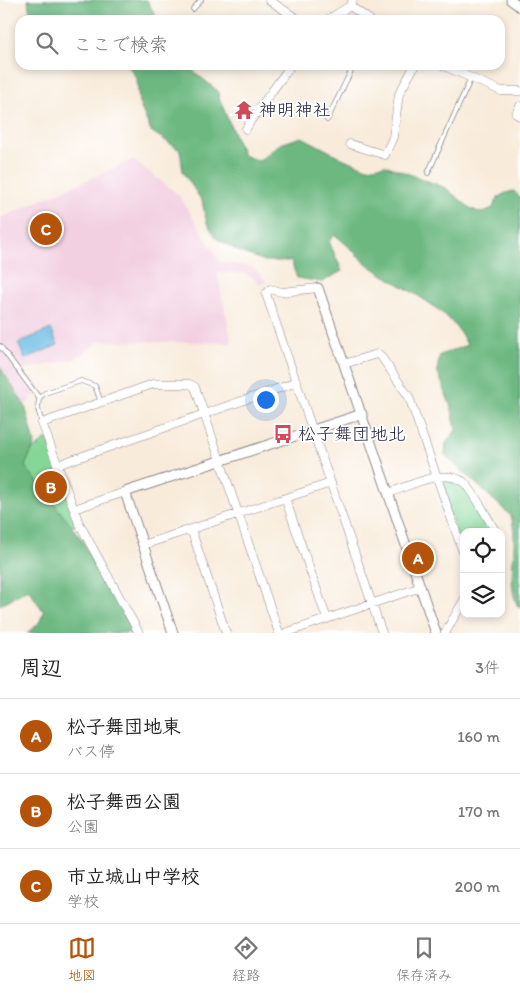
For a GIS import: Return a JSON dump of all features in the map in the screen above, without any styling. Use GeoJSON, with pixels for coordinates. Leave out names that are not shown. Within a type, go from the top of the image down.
{"type":"FeatureCollection","features":[{"type":"Feature","properties":{"kind":"street"},"geometry":{"type":"LineString","coordinates":[[269,0],[292,15]]}},
{"type":"Feature","properties":{"kind":"street"},"geometry":{"type":"LineString","coordinates":[[511,0],[520,7]]}},
{"type":"Feature","properties":{"kind":"street"},"geometry":{"type":"LineString","coordinates":[[334,15],[351,3],[364,15]]}},
{"type":"Feature","properties":{"kind":"street"},"geometry":{"type":"LineString","coordinates":[[246,129],[287,70]]}},
{"type":"Feature","properties":{"kind":"street"},"geometry":{"type":"LineString","coordinates":[[350,144],[385,155],[393,137],[399,94],[413,70]]}},
{"type":"Feature","properties":{"kind":"street"},"geometry":{"type":"LineString","coordinates":[[453,70],[501,91],[520,91]]}},
{"type":"Feature","properties":{"kind":"street"},"geometry":{"type":"LineString","coordinates":[[520,106],[516,114],[520,116]]}},
{"type":"Feature","properties":{"kind":"street"},"geometry":{"type":"LineString","coordinates":[[382,633],[298,382],[266,294],[270,289],[282,292],[318,288],[436,633]]}},
{"type":"Feature","properties":{"kind":"street"},"geometry":{"type":"LineString","coordinates":[[344,364],[377,354],[380,355],[409,398],[460,543]]}},
{"type":"Feature","properties":{"kind":"street"},"geometry":{"type":"LineString","coordinates":[[57,465],[298,382]]}},
{"type":"Feature","properties":{"kind":"street"},"geometry":{"type":"LineString","coordinates":[[139,633],[79,524],[42,423],[153,384],[190,384],[194,387],[204,414],[279,633]]}},
{"type":"Feature","properties":{"kind":"street"},"geometry":{"type":"LineString","coordinates":[[74,509],[362,414]]}},
{"type":"Feature","properties":{"kind":"street"},"geometry":{"type":"LineString","coordinates":[[388,493],[437,477],[451,476],[465,482],[494,528]]}},
{"type":"Feature","properties":{"kind":"street"},"geometry":{"type":"LineString","coordinates":[[144,545],[331,483]]}},
{"type":"Feature","properties":{"kind":"street"},"geometry":{"type":"LineString","coordinates":[[125,492],[173,633]]}},
{"type":"Feature","properties":{"kind":"street"},"geometry":{"type":"LineString","coordinates":[[284,498],[327,619]]}},
{"type":"Feature","properties":{"kind":"street"},"geometry":{"type":"LineString","coordinates":[[191,529],[226,633]]}},
{"type":"Feature","properties":{"kind":"street"},"geometry":{"type":"LineString","coordinates":[[286,633],[421,587]]}},
{"type":"Feature","properties":{"kind":"street"},"geometry":{"type":"LineString","coordinates":[[444,633],[460,607]]}},
{"type":"Feature","properties":{"kind":"lane"},"geometry":{"type":"LineString","coordinates":[[193,9],[201,0]]}},
{"type":"Feature","properties":{"kind":"lane"},"geometry":{"type":"LineString","coordinates":[[327,120],[352,70]]}},
{"type":"Feature","properties":{"kind":"lane"},"geometry":{"type":"LineString","coordinates":[[428,173],[471,78]]}},
{"type":"Feature","properties":{"kind":"lane"},"geometry":{"type":"LineString","coordinates":[[0,346],[40,398]]}},
{"type":"Feature","properties":{"kind":"lane"},"geometry":{"type":"LineString","coordinates":[[42,423],[38,408],[40,398],[45,393],[81,381],[94,386],[101,402]]}},
{"type":"Feature","properties":{"kind":"shaded area"},"geometry":{"type":"Polygon","coordinates":[[[133,160],[179,195],[220,262],[253,267],[267,282],[259,285],[256,280],[245,273],[217,273],[232,343],[100,341],[73,360],[21,370],[41,387],[25,406],[0,367],[0,218],[133,160]]]}},
{"type":"Feature","properties":{"kind":"green space"},"geometry":{"type":"Polygon","coordinates":[[[28,0],[147,0],[155,15],[30,15],[28,0]]]}},
{"type":"Feature","properties":{"kind":"green space"},"geometry":{"type":"Polygon","coordinates":[[[131,70],[192,70],[219,92],[219,98],[243,155],[259,161],[280,144],[302,137],[344,159],[367,168],[385,165],[446,188],[470,208],[481,213],[493,208],[498,198],[506,193],[514,191],[520,197],[520,607],[517,605],[512,584],[514,539],[511,516],[445,455],[446,443],[456,430],[452,410],[437,370],[440,355],[467,345],[460,332],[439,310],[368,264],[335,235],[329,241],[342,271],[322,282],[297,278],[291,261],[265,261],[240,252],[216,238],[207,223],[202,201],[183,172],[180,150],[151,131],[139,103],[137,79],[131,70]]]}},
{"type":"Feature","properties":{"kind":"green space"},"geometry":{"type":"Polygon","coordinates":[[[0,367],[25,406],[35,443],[25,466],[82,540],[134,633],[27,633],[39,623],[44,612],[28,589],[0,605],[0,367]]]}},
{"type":"Feature","properties":{"kind":"green space"},"geometry":{"type":"Polygon","coordinates":[[[48,438],[79,523],[70,527],[17,462],[48,438]]]}},
{"type":"Feature","properties":{"kind":"green space"},"geometry":{"type":"Polygon","coordinates":[[[437,477],[465,482],[494,528],[460,528],[460,543],[437,477]]]}},
{"type":"Feature","properties":{"kind":"water"},"geometry":{"type":"Polygon","coordinates":[[[51,329],[58,345],[25,359],[18,343],[51,329]]]}},
{"type":"Feature","properties":{"kind":"place","name":"神明神社"},"geometry":{"type":"Point","coordinates":[244,110]}},
{"type":"Feature","properties":{"kind":"place","name":"市立城山中学校"},"geometry":{"type":"Point","coordinates":[46,229]}},
{"type":"Feature","properties":{"kind":"place","name":"松子舞団地北"},"geometry":{"type":"Point","coordinates":[283,434]}},
{"type":"Feature","properties":{"kind":"place","name":"松子舞西公園"},"geometry":{"type":"Point","coordinates":[51,487]}},
{"type":"Feature","properties":{"kind":"place","name":"松子舞団地東"},"geometry":{"type":"Point","coordinates":[418,558]}}]}
